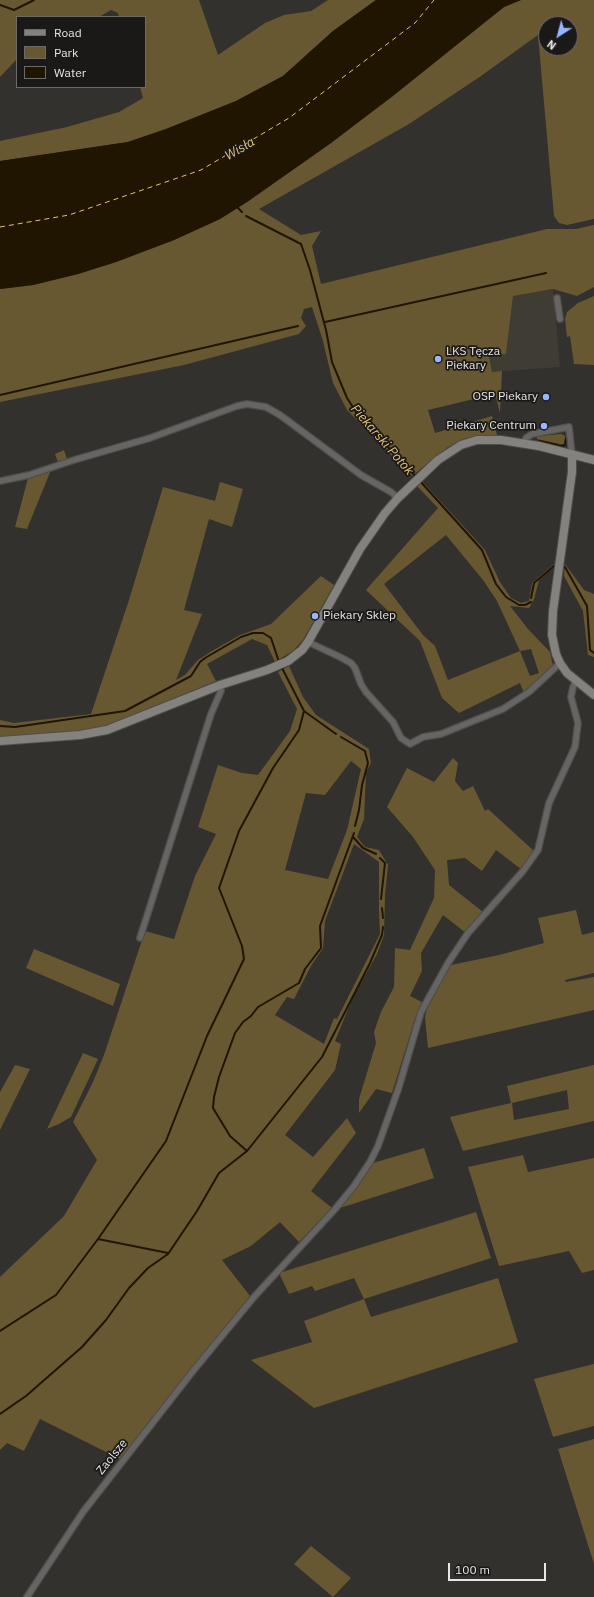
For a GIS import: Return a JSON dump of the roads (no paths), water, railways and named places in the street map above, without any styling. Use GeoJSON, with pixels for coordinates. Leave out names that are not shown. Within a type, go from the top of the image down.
{"type":"FeatureCollection","features":[{"type":"Feature","properties":{"kind":"street"},"geometry":{"type":"LineString","coordinates":[[557,298],[560,319]]}},
{"type":"Feature","properties":{"kind":"street"},"geometry":{"type":"LineString","coordinates":[[0,481],[29,475],[74,460],[162,435],[241,405],[248,404],[266,407],[280,415],[361,475],[386,489],[398,498]]}},
{"type":"Feature","properties":{"kind":"street"},"geometry":{"type":"LineString","coordinates":[[524,443],[526,438],[532,434],[569,427],[572,472],[553,611],[552,629],[556,654],[560,663],[567,673],[594,696]]}},
{"type":"Feature","properties":{"kind":"street"},"geometry":{"type":"LineString","coordinates":[[0,741],[73,736],[107,730],[220,685],[276,667],[288,661],[302,650],[308,642],[360,549],[379,520],[414,482],[448,452],[468,442],[488,439],[524,443],[594,460]]}},
{"type":"Feature","properties":{"kind":"street"},"geometry":{"type":"LineString","coordinates":[[308,642],[351,663],[355,668],[361,684],[366,692],[393,722],[401,738],[410,744],[423,737],[441,734],[503,709],[529,692],[560,663]]}},
{"type":"Feature","properties":{"kind":"street","name":"Zaolsze"},"geometry":{"type":"LineString","coordinates":[[27,1597],[83,1512],[104,1484],[221,1336],[336,1208],[354,1186],[370,1162],[378,1146],[398,1090],[421,1012],[448,963],[468,933],[523,871],[538,850],[549,803],[574,747],[578,723],[571,697],[576,681]]}},
{"type":"Feature","properties":{"kind":"street"},"geometry":{"type":"LineString","coordinates":[[140,938],[211,714],[221,691],[220,685]]}},
{"type":"Feature","properties":{"kind":"water","name":"Wisła"},"geometry":{"type":"Polygon","coordinates":[[[376,0],[521,0],[504,7],[393,96],[331,143],[247,202],[220,219],[174,240],[116,262],[78,274],[33,285],[0,289],[0,161],[128,142],[166,129],[236,101],[283,76],[333,31],[376,0]]]}},
{"type":"Feature","properties":{"kind":"waterway"},"geometry":{"type":"LineString","coordinates":[[0,5],[14,10],[34,0]]}},
{"type":"Feature","properties":{"kind":"waterway","name":"Piekarski Potok"},"geometry":{"type":"LineString","coordinates":[[237,207],[242,212]]}},
{"type":"Feature","properties":{"kind":"waterway","name":"Piekarski Potok"},"geometry":{"type":"LineString","coordinates":[[246,216],[301,244],[310,270],[326,330],[332,362],[347,398],[358,415],[417,478]]}},
{"type":"Feature","properties":{"kind":"waterway"},"geometry":{"type":"LineString","coordinates":[[325,322],[546,273]]}},
{"type":"Feature","properties":{"kind":"waterway"},"geometry":{"type":"LineString","coordinates":[[0,395],[298,326]]}},
{"type":"Feature","properties":{"kind":"waterway"},"geometry":{"type":"LineString","coordinates":[[560,446],[565,445],[566,439]]}},
{"type":"Feature","properties":{"kind":"waterway"},"geometry":{"type":"LineString","coordinates":[[539,441],[558,445]]}},
{"type":"Feature","properties":{"kind":"waterway","name":"Piekarski Potok"},"geometry":{"type":"LineString","coordinates":[[420,481],[482,550],[496,584],[506,597],[519,605],[525,605],[531,602]]}},
{"type":"Feature","properties":{"kind":"waterway","name":"Piekarski Potok"},"geometry":{"type":"LineString","coordinates":[[531,598],[534,583],[555,565]]}},
{"type":"Feature","properties":{"kind":"waterway","name":"Piekarski Potok"},"geometry":{"type":"LineString","coordinates":[[565,567],[587,606],[590,650],[594,653]]}},
{"type":"Feature","properties":{"kind":"waterway"},"geometry":{"type":"LineString","coordinates":[[0,726],[15,727],[125,711],[191,676],[200,662],[205,658],[241,637],[253,633],[263,633],[271,638],[279,662]]}},
{"type":"Feature","properties":{"kind":"waterway"},"geometry":{"type":"LineString","coordinates":[[281,666],[304,711],[336,734]]}},
{"type":"Feature","properties":{"kind":"waterway"},"geometry":{"type":"LineString","coordinates":[[0,1331],[56,1295],[98,1239],[166,1141],[207,1036],[244,959],[242,946],[219,888],[239,831],[273,768],[299,730],[304,711]]}},
{"type":"Feature","properties":{"kind":"waterway"},"geometry":{"type":"LineString","coordinates":[[341,737],[365,751],[368,763],[362,785],[359,810],[355,826]]}},
{"type":"Feature","properties":{"kind":"waterway"},"geometry":{"type":"LineString","coordinates":[[247,1151],[230,1136],[213,1108],[219,1077],[235,1033],[243,1022],[251,1016],[258,1007],[299,983],[305,969],[321,948],[320,926],[354,833]]}},
{"type":"Feature","properties":{"kind":"waterway"},"geometry":{"type":"LineString","coordinates":[[353,837],[363,848],[376,854]]}},
{"type":"Feature","properties":{"kind":"waterway"},"geometry":{"type":"LineString","coordinates":[[380,858],[385,863],[381,899]]}},
{"type":"Feature","properties":{"kind":"waterway"},"geometry":{"type":"LineString","coordinates":[[382,908],[383,918]]}},
{"type":"Feature","properties":{"kind":"waterway"},"geometry":{"type":"LineString","coordinates":[[0,1414],[26,1396],[82,1347],[106,1320],[129,1288],[148,1268],[168,1254],[197,1211],[219,1173],[247,1151],[322,1057],[370,963],[382,935],[383,927]]}},
{"type":"Feature","properties":{"kind":"waterway"},"geometry":{"type":"LineString","coordinates":[[98,1239],[168,1253]]}},
{"type":"Feature","properties":{"kind":"place","name":"LKS Tęcza Piekary"},"geometry":{"type":"Point","coordinates":[438,359]}},
{"type":"Feature","properties":{"kind":"place","name":"OSP Piekary"},"geometry":{"type":"Point","coordinates":[546,397]}},
{"type":"Feature","properties":{"kind":"place","name":"Piekary Centrum"},"geometry":{"type":"Point","coordinates":[544,426]}},
{"type":"Feature","properties":{"kind":"place","name":"Piekary Sklep"},"geometry":{"type":"Point","coordinates":[315,616]}}]}
